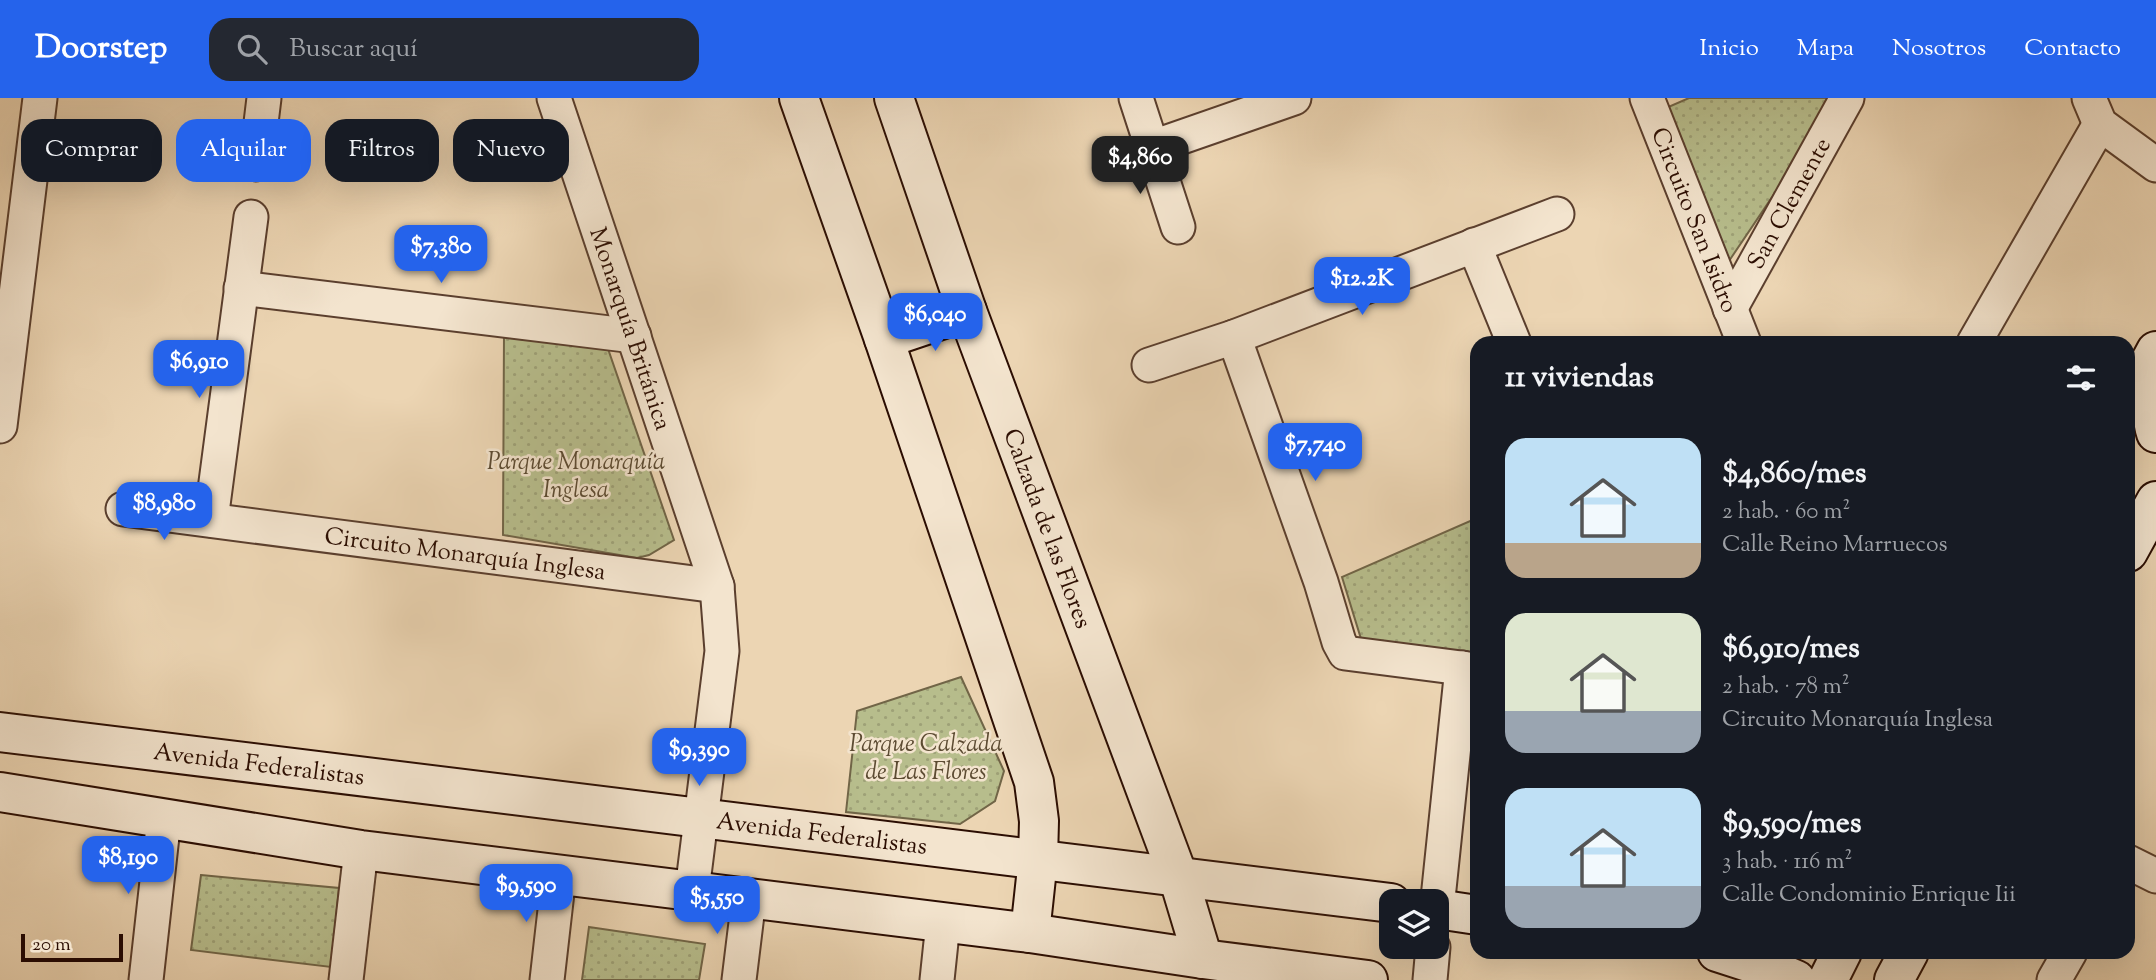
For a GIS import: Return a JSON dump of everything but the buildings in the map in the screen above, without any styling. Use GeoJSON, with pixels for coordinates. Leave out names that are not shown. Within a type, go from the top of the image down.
{"type":"FeatureCollection","features":[{"type":"Feature","properties":{"kind":"street"},"geometry":{"type":"LineString","coordinates":[[0,426],[40,98]]}},
{"type":"Feature","properties":{"kind":"street"},"geometry":{"type":"LineString","coordinates":[[261,119],[264,98]]}},
{"type":"Feature","properties":{"kind":"street","name":"Monarquía Británica"},"geometry":{"type":"LineString","coordinates":[[553,98],[718,586],[722,651],[692,891]]}},
{"type":"Feature","properties":{"kind":"street"},"geometry":{"type":"LineString","coordinates":[[799,98],[1034,782],[1040,821],[1030,933]]}},
{"type":"Feature","properties":{"kind":"street","name":"Calzada de las Flores"},"geometry":{"type":"LineString","coordinates":[[894,98],[967,311],[1178,876],[1203,959]]}},
{"type":"Feature","properties":{"kind":"street"},"geometry":{"type":"LineString","coordinates":[[1136,98],[1178,228]]}},
{"type":"Feature","properties":{"kind":"street"},"geometry":{"type":"LineString","coordinates":[[1153,147],[1294,98]]}},
{"type":"Feature","properties":{"kind":"street","name":"San Clemente"},"geometry":{"type":"LineString","coordinates":[[1730,309],[1847,98]]}},
{"type":"Feature","properties":{"kind":"street","name":"Circuito San Isidro"},"geometry":{"type":"LineString","coordinates":[[1649,99],[1741,336]]}},
{"type":"Feature","properties":{"kind":"street"},"geometry":{"type":"LineString","coordinates":[[1978,336],[2094,111],[2156,165]]}},
{"type":"Feature","properties":{"kind":"street"},"geometry":{"type":"LineString","coordinates":[[1149,365],[1234,337],[1556,214]]}},
{"type":"Feature","properties":{"kind":"street"},"geometry":{"type":"LineString","coordinates":[[211,520],[251,218]]}},
{"type":"Feature","properties":{"kind":"street"},"geometry":{"type":"LineString","coordinates":[[1474,245],[1511,336]]}},
{"type":"Feature","properties":{"kind":"street"},"geometry":{"type":"LineString","coordinates":[[242,288],[634,337]]}},
{"type":"Feature","properties":{"kind":"street"},"geometry":{"type":"LineString","coordinates":[[884,339],[967,311]]}},
{"type":"Feature","properties":{"kind":"street"},"geometry":{"type":"LineString","coordinates":[[1234,337],[1345,653],[1470,669],[1440,889]]}},
{"type":"Feature","properties":{"kind":"street"},"geometry":{"type":"LineString","coordinates":[[2135,390],[2156,351]]}},
{"type":"Feature","properties":{"kind":"street"},"geometry":{"type":"LineString","coordinates":[[2156,390],[2152,406],[2152,422],[2156,433]]}},
{"type":"Feature","properties":{"kind":"street"},"geometry":{"type":"LineString","coordinates":[[2135,539],[2156,501]]}},
{"type":"Feature","properties":{"kind":"street","name":"Circuito Monarquía Inglesa"},"geometry":{"type":"LineString","coordinates":[[123,509],[718,586]]}},
{"type":"Feature","properties":{"kind":"street","name":"Avenida Federalistas"},"geometry":{"type":"LineString","coordinates":[[0,732],[1379,901]]}},
{"type":"Feature","properties":{"kind":"street"},"geometry":{"type":"LineString","coordinates":[[0,792],[361,850],[1030,933],[1368,980]]}},
{"type":"Feature","properties":{"kind":"street"},"geometry":{"type":"LineString","coordinates":[[146,980],[164,818]]}},
{"type":"Feature","properties":{"kind":"street"},"geometry":{"type":"LineString","coordinates":[[346,980],[361,850]]}},
{"type":"Feature","properties":{"kind":"street"},"geometry":{"type":"LineString","coordinates":[[2135,866],[2156,876]]}},
{"type":"Feature","properties":{"kind":"street"},"geometry":{"type":"LineString","coordinates":[[547,980],[559,875]]}},
{"type":"Feature","properties":{"kind":"street"},"geometry":{"type":"LineString","coordinates":[[739,980],[749,898]]}},
{"type":"Feature","properties":{"kind":"street"},"geometry":{"type":"LineString","coordinates":[[1449,910],[1470,914]]}},
{"type":"Feature","properties":{"kind":"street"},"geometry":{"type":"LineString","coordinates":[[937,980],[943,923]]}},
{"type":"Feature","properties":{"kind":"street"},"geometry":{"type":"LineString","coordinates":[[1430,980],[1432,959]]}},
{"type":"Feature","properties":{"kind":"street"},"geometry":{"type":"LineString","coordinates":[[1828,980],[1838,959]]}},
{"type":"Feature","properties":{"kind":"street"},"geometry":{"type":"LineString","coordinates":[[1894,980],[1905,959]]}},
{"type":"Feature","properties":{"kind":"street"},"geometry":{"type":"LineString","coordinates":[[2054,980],[2066,959]]}},
{"type":"Feature","properties":{"kind":"street"},"geometry":{"type":"LineString","coordinates":[[1719,962],[1796,980]]}},
{"type":"Feature","properties":{"kind":"green space"},"geometry":{"type":"Polygon","coordinates":[[[1689,98],[1833,98],[1818,129],[1729,261],[1666,108],[1689,98]]]}},
{"type":"Feature","properties":{"kind":"green space","name":"Parque Monarquía Inglesa"},"geometry":{"type":"Polygon","coordinates":[[[504,334],[607,346],[674,540],[649,555],[637,558],[503,535],[504,334]]]}},
{"type":"Feature","properties":{"kind":"green space"},"geometry":{"type":"Polygon","coordinates":[[[1470,521],[1470,657],[1362,642],[1342,577],[1470,521]]]}},
{"type":"Feature","properties":{"kind":"green space","name":"Parque Calzada de Las Flores"},"geometry":{"type":"Polygon","coordinates":[[[961,677],[1004,771],[995,801],[960,824],[846,812],[857,711],[961,677]]]}},
{"type":"Feature","properties":{"kind":"green space"},"geometry":{"type":"Polygon","coordinates":[[[201,875],[339,888],[331,967],[191,950],[201,875]]]}},
{"type":"Feature","properties":{"kind":"green space"},"geometry":{"type":"Polygon","coordinates":[[[589,927],[705,944],[699,980],[582,980],[589,927]]]}}]}
